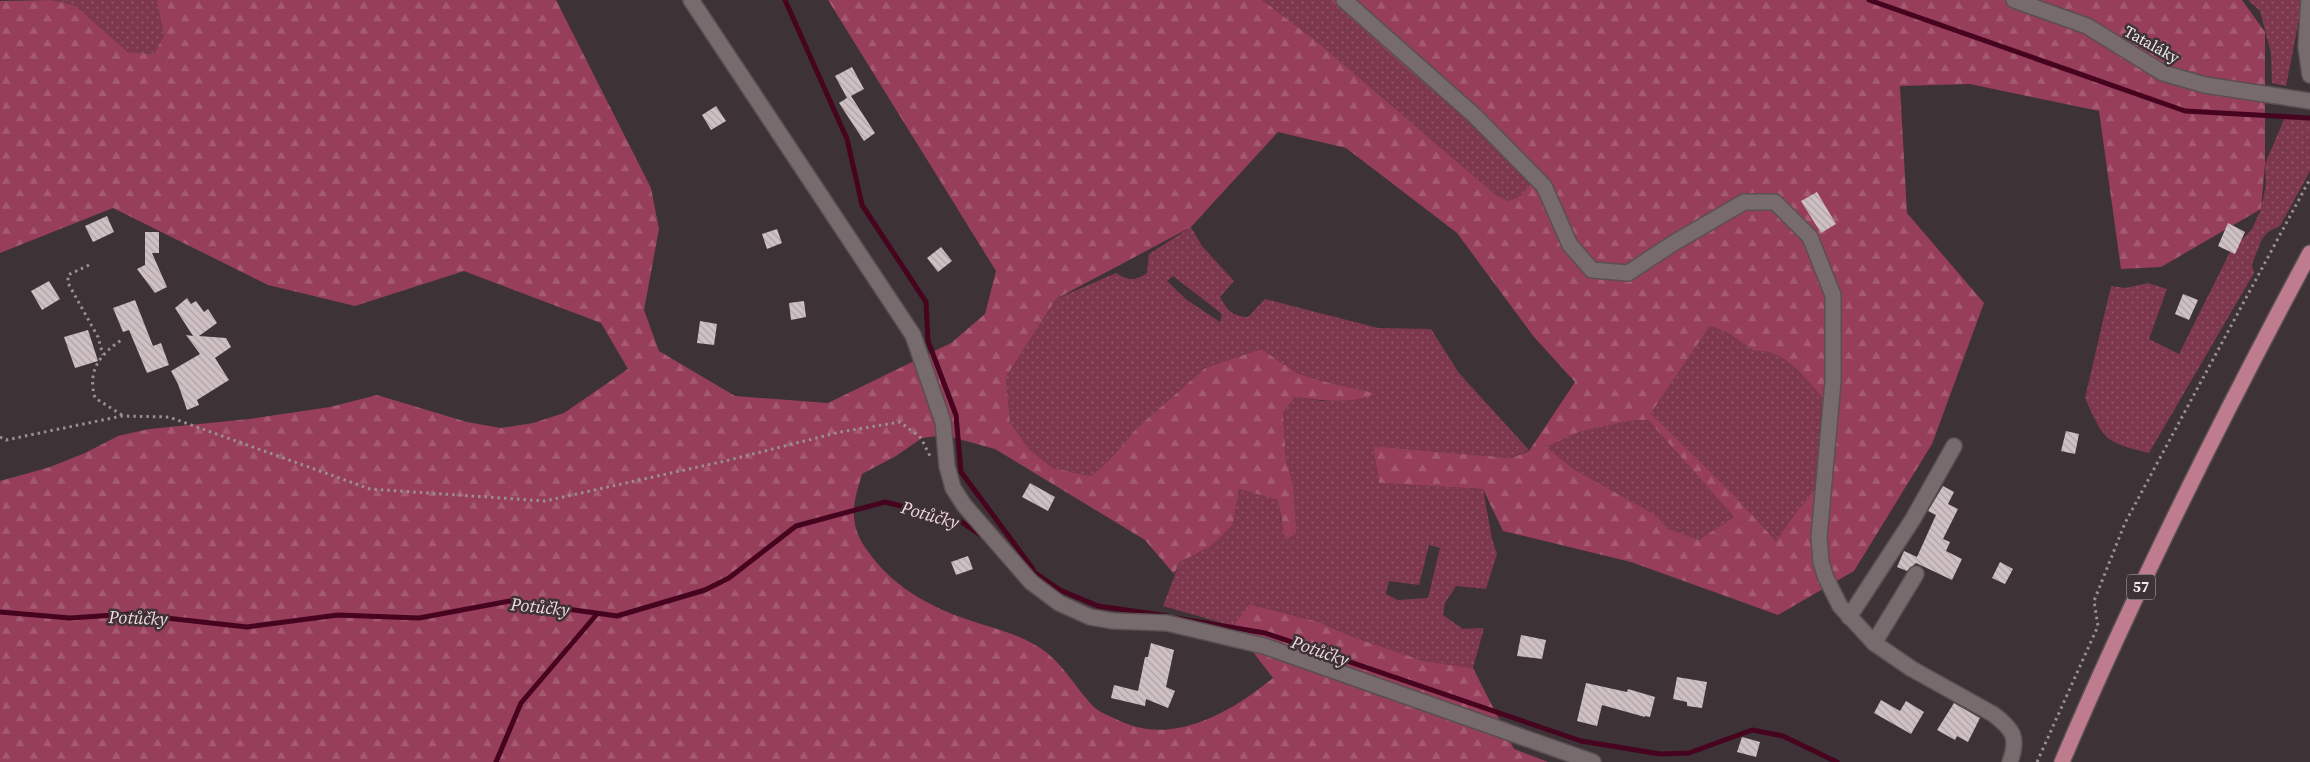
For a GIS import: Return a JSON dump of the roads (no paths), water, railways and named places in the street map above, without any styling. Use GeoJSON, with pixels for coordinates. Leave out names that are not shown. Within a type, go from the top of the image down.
{"type":"FeatureCollection","features":[{"type":"Feature","properties":{"kind":"main road","name":"57"},"geometry":{"type":"LineString","coordinates":[[2062,762],[2118,635],[2225,414],[2310,253]]}},
{"type":"Feature","properties":{"kind":"street"},"geometry":{"type":"LineString","coordinates":[[691,0],[913,335],[943,422],[947,466],[954,488],[964,505],[1031,582],[1059,603],[1090,617],[1113,621],[1166,623],[1264,646],[1593,762]]}},
{"type":"Feature","properties":{"kind":"street"},"geometry":{"type":"LineString","coordinates":[[1344,0],[1475,116],[1544,186],[1570,245],[1592,270],[1628,272],[1744,202],[1774,202],[1810,237],[1833,295],[1833,382],[1820,528],[1822,562],[1832,592],[1849,617],[1874,643],[1905,664],[1993,714],[2004,723],[2011,731],[2014,739],[2014,750],[2010,762]]}},
{"type":"Feature","properties":{"kind":"street","name":"Tataláky"},"geometry":{"type":"LineString","coordinates":[[2014,0],[2087,26],[2163,73],[2205,85],[2310,101]]}},
{"type":"Feature","properties":{"kind":"street"},"geometry":{"type":"LineString","coordinates":[[2309,0],[2306,47],[2310,75]]}},
{"type":"Feature","properties":{"kind":"street"},"geometry":{"type":"LineString","coordinates":[[1849,617],[1913,518],[1954,446]]}},
{"type":"Feature","properties":{"kind":"street"},"geometry":{"type":"LineString","coordinates":[[1874,643],[1916,574]]}},
{"type":"Feature","properties":{"kind":"waterway"},"geometry":{"type":"LineString","coordinates":[[785,0],[847,139],[862,205],[926,302],[928,341],[956,415],[961,472],[1033,569]]}},
{"type":"Feature","properties":{"kind":"waterway"},"geometry":{"type":"LineString","coordinates":[[1869,0],[2185,111],[2310,118]]}},
{"type":"Feature","properties":{"kind":"waterway","name":"Potůčky"},"geometry":{"type":"LineString","coordinates":[[0,612],[70,618],[130,614],[247,627],[338,615],[419,618],[510,601],[617,616],[705,590],[729,578],[796,526],[885,502],[960,521],[985,538]]}},
{"type":"Feature","properties":{"kind":"waterway","name":"Potůčky"},"geometry":{"type":"LineString","coordinates":[[1025,566],[1060,590],[1098,606],[1168,616]]}},
{"type":"Feature","properties":{"kind":"waterway"},"geometry":{"type":"LineString","coordinates":[[496,762],[521,703],[597,614]]}},
{"type":"Feature","properties":{"kind":"waterway","name":"Potůčky"},"geometry":{"type":"LineString","coordinates":[[1176,618],[1265,633],[1581,741],[1660,754],[1689,753],[1752,730],[1783,736],[1837,762]]}}]}
